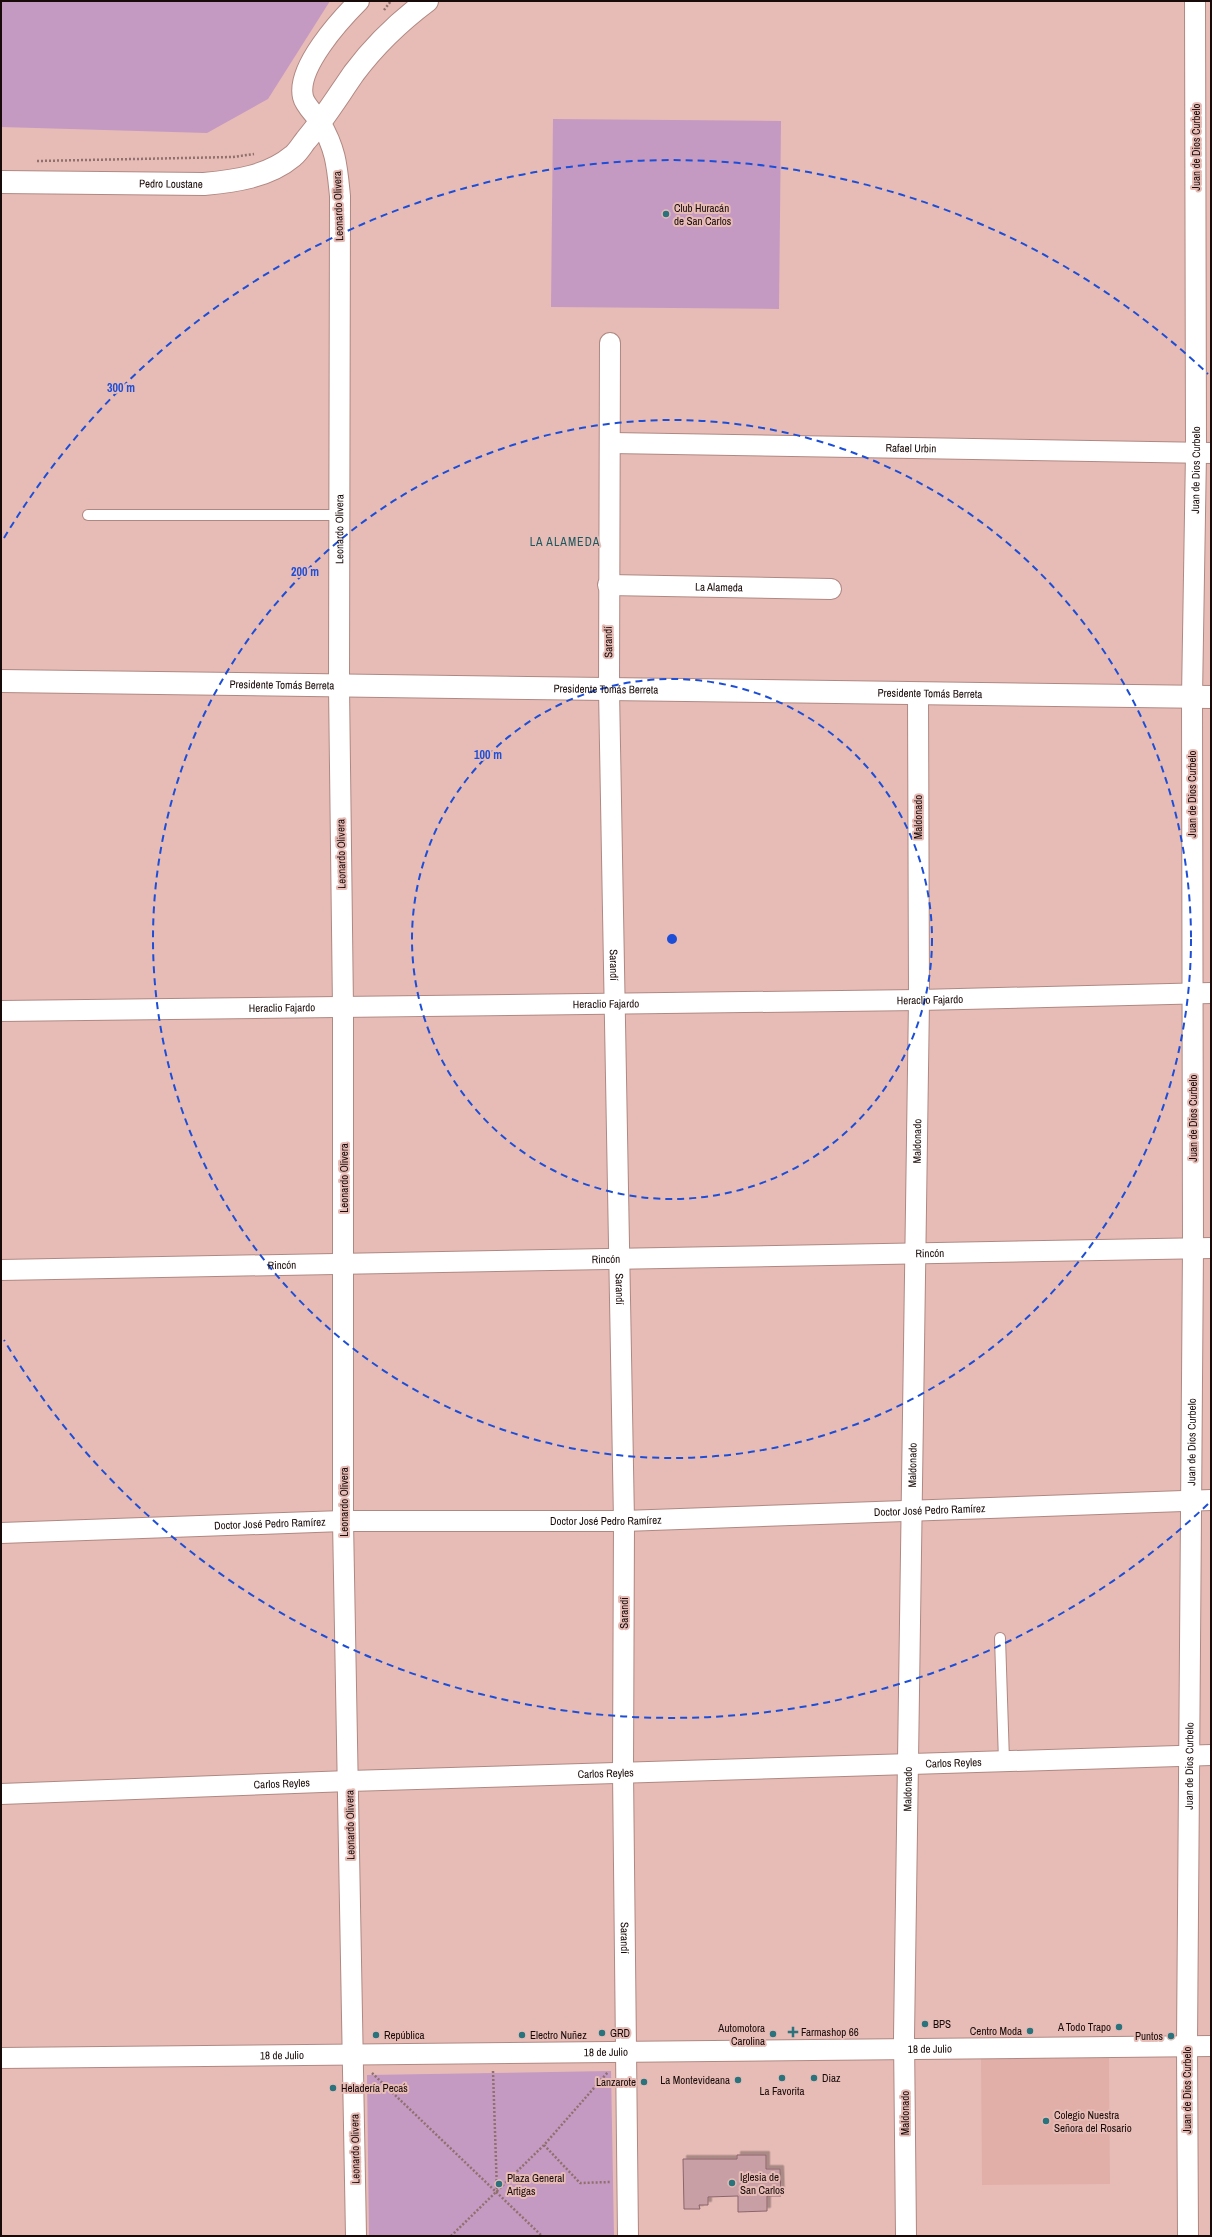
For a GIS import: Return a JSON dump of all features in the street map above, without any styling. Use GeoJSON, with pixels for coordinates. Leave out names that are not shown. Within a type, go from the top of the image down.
{"type":"FeatureCollection","features":[{"type":"Feature","properties":{"kind":"street","name":"Leonardo Olivera"},"geometry":{"type":"LineString","coordinates":[[356,2236],[349,1781],[343,1521],[343,1008],[339,686],[340,196],[337,158],[320,123],[303,97],[304,82],[315,57],[338,22],[359,1]]}},
{"type":"Feature","properties":{"kind":"street","name":"Pedro Loustane"},"geometry":{"type":"LineString","coordinates":[[1,182],[204,184],[236,181],[267,172],[293,156],[320,123],[354,73],[378,44],[402,20],[427,1]]}},
{"type":"Feature","properties":{"kind":"street","name":"Juan de Dios Curbelo"},"geometry":{"type":"LineString","coordinates":[[1188,2236],[1187,2045],[1191,1501],[1202,1248],[1202,697],[1204,453],[1203,228],[1195,1]]}},
{"type":"Feature","properties":{"kind":"street","name":"Sarandí"},"geometry":{"type":"LineString","coordinates":[[610,343],[611,443],[608,585],[624,1521],[623,1772],[628,2236]]}},
{"type":"Feature","properties":{"kind":"street","name":"Rafael Urbin"},"geometry":{"type":"LineString","coordinates":[[611,443],[1204,453]]}},
{"type":"Feature","properties":{"kind":"street","name":"La Alameda"},"geometry":{"type":"LineString","coordinates":[[608,585],[831,589]]}},
{"type":"Feature","properties":{"kind":"street","name":"Presidente Tomás Berreta"},"geometry":{"type":"LineString","coordinates":[[1,681],[1202,697]]}},
{"type":"Feature","properties":{"kind":"street","name":"Maldonado"},"geometry":{"type":"LineString","coordinates":[[906,2236],[905,2048],[907,1763],[919,1000],[918,694]]}},
{"type":"Feature","properties":{"kind":"street","name":"Heraclio Fajardo"},"geometry":{"type":"LineString","coordinates":[[1,1010],[343,1008],[919,1000],[1202,994]]}},
{"type":"Feature","properties":{"kind":"street","name":"Rincón"},"geometry":{"type":"LineString","coordinates":[[1,1270],[1202,1248]]}},
{"type":"Feature","properties":{"kind":"street","name":"Doctor José Pedro Ramírez"},"geometry":{"type":"LineString","coordinates":[[1,1533],[343,1521],[624,1521],[910,1512],[1211,1500]]}},
{"type":"Feature","properties":{"kind":"street","name":"Carlos Reyles"},"geometry":{"type":"LineString","coordinates":[[1,1794],[623,1772],[1211,1755]]}},
{"type":"Feature","properties":{"kind":"street","name":"18 de Julio"},"geometry":{"type":"LineString","coordinates":[[1,2058],[353,2056],[905,2048],[1211,2046]]}},
{"type":"Feature","properties":{"kind":"lane"},"geometry":{"type":"LineString","coordinates":[[88,515],[339,514]]}},
{"type":"Feature","properties":{"kind":"lane"},"geometry":{"type":"LineString","coordinates":[[1000,1638],[1004,1761]]}},
{"type":"Feature","properties":{"kind":"path"},"geometry":{"type":"LineString","coordinates":[[380,16],[391,1]]}},
{"type":"Feature","properties":{"kind":"path"},"geometry":{"type":"LineString","coordinates":[[33,161],[233,157],[260,153]]}},
{"type":"Feature","properties":{"kind":"path"},"geometry":{"type":"LineString","coordinates":[[451,2236],[498,2192],[544,2145],[625,2052]]}},
{"type":"Feature","properties":{"kind":"path"},"geometry":{"type":"LineString","coordinates":[[493,2054],[498,2192]]}},
{"type":"Feature","properties":{"kind":"path"},"geometry":{"type":"LineString","coordinates":[[353,2056],[498,2192],[542,2236]]}},
{"type":"Feature","properties":{"kind":"path"},"geometry":{"type":"LineString","coordinates":[[544,2145],[580,2183],[613,2182]]}},
{"type":"Feature","properties":{"kind":"shaded area"},"geometry":{"type":"Polygon","coordinates":[[[1,1],[330,1],[268,99],[207,133],[1,127],[1,1]]]}},
{"type":"Feature","properties":{"kind":"shaded area","name":"Club Huracán de San Carlos"},"geometry":{"type":"Polygon","coordinates":[[[553,119],[781,121],[779,309],[551,307],[553,119]]]}},
{"type":"Feature","properties":{"kind":"shaded area","name":"Colegio Nuestra Señora del Rosario"},"geometry":{"type":"Polygon","coordinates":[[[1109,2058],[1110,2184],[982,2185],[981,2059],[1109,2058]]]}},
{"type":"Feature","properties":{"kind":"shaded area"},"geometry":{"type":"Polygon","coordinates":[[[611,2071],[614,2236],[369,2236],[367,2075],[611,2071]]]}},
{"type":"Feature","properties":{"kind":"building","name":"Iglesia de San Carlos"},"geometry":{"type":"Polygon","coordinates":[[[737,2155],[766,2155],[766,2169],[780,2169],[781,2196],[767,2196],[767,2211],[738,2212],[738,2196],[708,2197],[708,2205],[699,2205],[700,2209],[684,2209],[683,2159],[737,2159],[737,2155]]]}},
{"type":"Feature","properties":{"kind":"place","name":"Club Huracán de San Carlos"},"geometry":{"type":"Point","coordinates":[666,214]}},
{"type":"Feature","properties":{"kind":"place","name":"BPS"},"geometry":{"type":"Point","coordinates":[925,2024]}},
{"type":"Feature","properties":{"kind":"place","name":"A Todo Trapo"},"geometry":{"type":"Point","coordinates":[1119,2027]}},
{"type":"Feature","properties":{"kind":"place","name":"Centro Moda"},"geometry":{"type":"Point","coordinates":[1030,2031]}},
{"type":"Feature","properties":{"kind":"place","name":"Farmashop 66"},"geometry":{"type":"Point","coordinates":[793,2032]}},
{"type":"Feature","properties":{"kind":"place","name":"GRD"},"geometry":{"type":"Point","coordinates":[602,2033]}},
{"type":"Feature","properties":{"kind":"place","name":"Automotora Carolina"},"geometry":{"type":"Point","coordinates":[773,2034]}},
{"type":"Feature","properties":{"kind":"place","name":"República"},"geometry":{"type":"Point","coordinates":[376,2035]}},
{"type":"Feature","properties":{"kind":"place","name":"Electro Nuñez"},"geometry":{"type":"Point","coordinates":[522,2035]}},
{"type":"Feature","properties":{"kind":"place","name":"Puntos"},"geometry":{"type":"Point","coordinates":[1171,2036]}},
{"type":"Feature","properties":{"kind":"place","name":"La Favorita"},"geometry":{"type":"Point","coordinates":[782,2078]}},
{"type":"Feature","properties":{"kind":"place","name":"Diaz"},"geometry":{"type":"Point","coordinates":[814,2078]}},
{"type":"Feature","properties":{"kind":"place","name":"La Montevideana"},"geometry":{"type":"Point","coordinates":[738,2080]}},
{"type":"Feature","properties":{"kind":"place","name":"Lanzarote"},"geometry":{"type":"Point","coordinates":[644,2082]}},
{"type":"Feature","properties":{"kind":"place","name":"Heladería Peca´s"},"geometry":{"type":"Point","coordinates":[333,2088]}},
{"type":"Feature","properties":{"kind":"place","name":"Colegio Nuestra Señora del Rosario"},"geometry":{"type":"Point","coordinates":[1046,2121]}},
{"type":"Feature","properties":{"kind":"place","name":"Iglesia de San Carlos"},"geometry":{"type":"Point","coordinates":[732,2183]}},
{"type":"Feature","properties":{"kind":"place","name":"Plaza General Artigas"},"geometry":{"type":"Point","coordinates":[499,2184]}},
{"type":"Feature","properties":{"kind":"district","name":"LA ALAMEDA"},"geometry":{"type":"Point","coordinates":[565,542]}}]}
